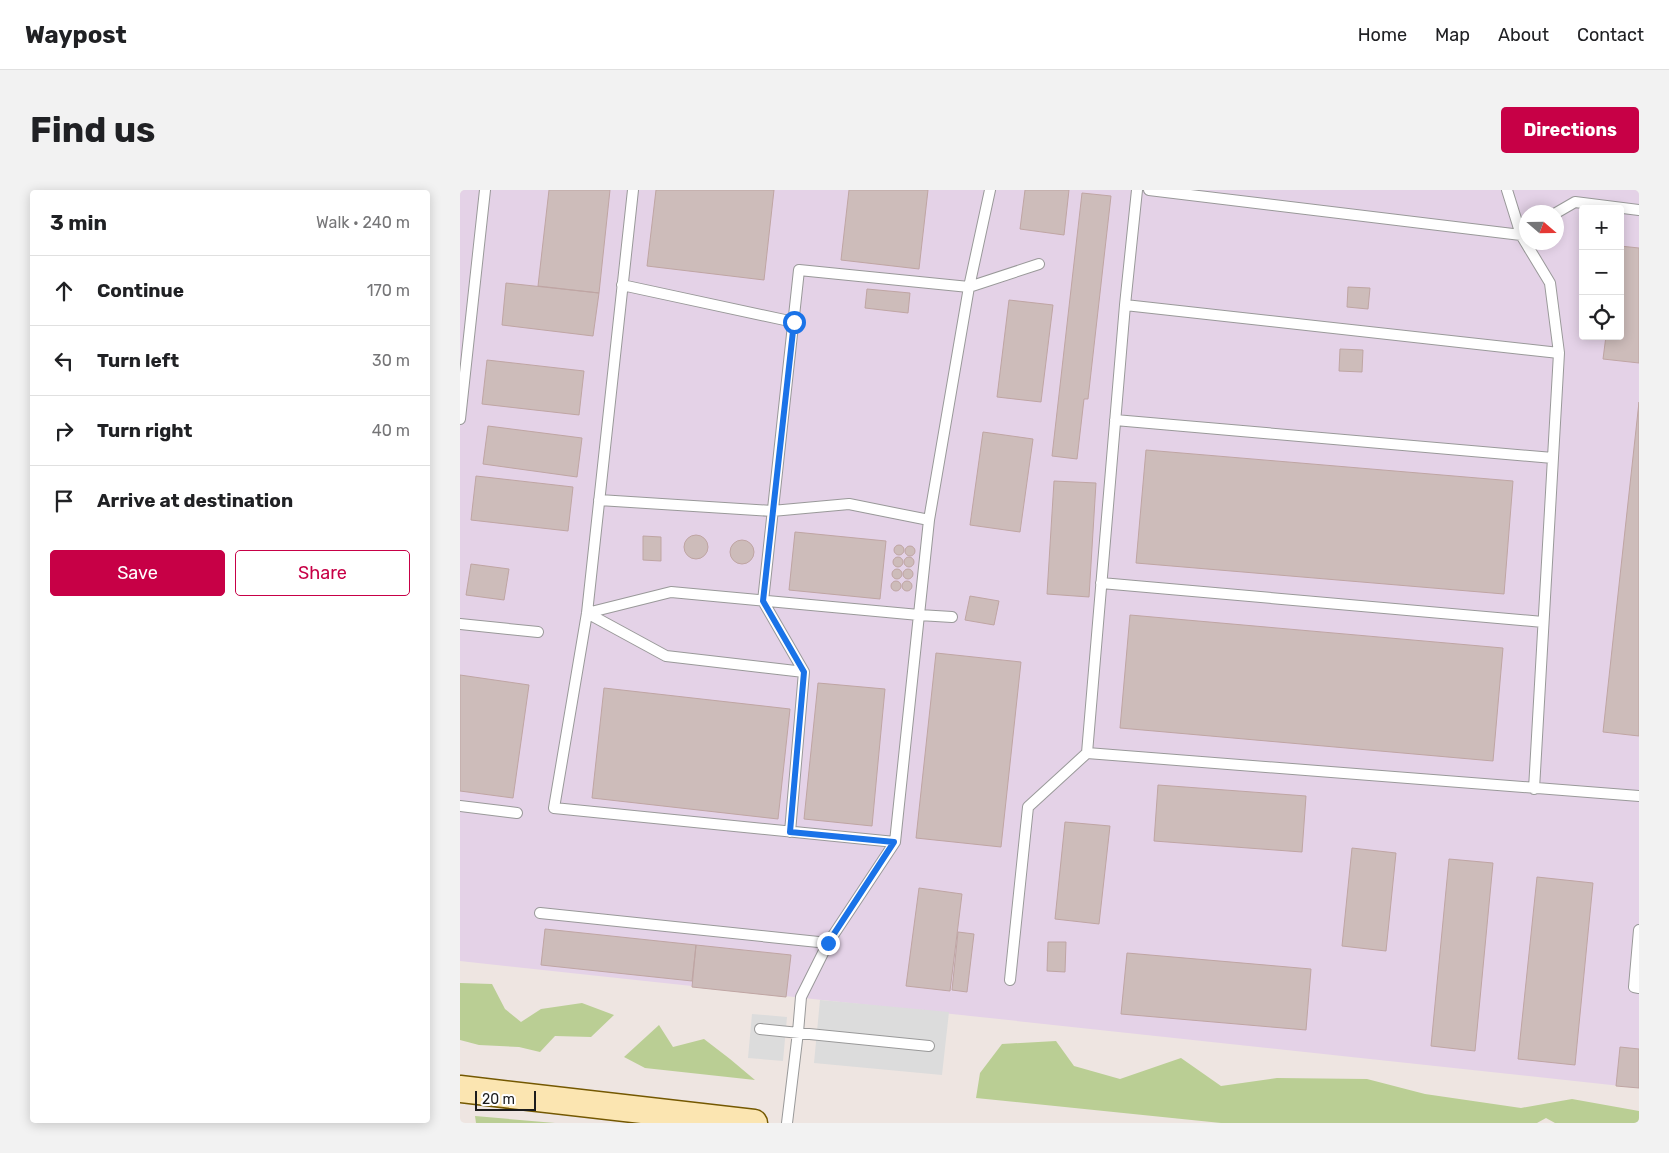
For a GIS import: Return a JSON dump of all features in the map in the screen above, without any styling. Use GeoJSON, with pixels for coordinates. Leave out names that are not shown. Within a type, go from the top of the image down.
{"type":"FeatureCollection","features":[{"type":"Feature","properties":{"kind":"street"},"geometry":{"type":"LineString","coordinates":[[460,1089],[659,1118],[754,1123]]}},
{"type":"Feature","properties":{"kind":"lane"},"geometry":{"type":"LineString","coordinates":[[460,419],[485,190]]}},
{"type":"Feature","properties":{"kind":"lane"},"geometry":{"type":"LineString","coordinates":[[634,190],[587,613],[554,808],[894,842]]}},
{"type":"Feature","properties":{"kind":"lane"},"geometry":{"type":"LineString","coordinates":[[787,1123],[801,997],[828,943],[894,842],[929,520],[969,287],[990,190]]}},
{"type":"Feature","properties":{"kind":"lane"},"geometry":{"type":"LineString","coordinates":[[1010,980],[1028,807],[1087,753],[1124,305],[1137,190]]}},
{"type":"Feature","properties":{"kind":"lane"},"geometry":{"type":"LineString","coordinates":[[1148,190],[1519,232]]}},
{"type":"Feature","properties":{"kind":"lane"},"geometry":{"type":"LineString","coordinates":[[1507,190],[1519,220]]}},
{"type":"Feature","properties":{"kind":"lane"},"geometry":{"type":"LineString","coordinates":[[1564,208],[1575,202],[1639,210]]}},
{"type":"Feature","properties":{"kind":"lane"},"geometry":{"type":"LineString","coordinates":[[1533,250],[1550,283],[1559,353],[1534,789]]}},
{"type":"Feature","properties":{"kind":"lane"},"geometry":{"type":"LineString","coordinates":[[790,832],[804,672],[763,601],[799,270],[969,287],[1039,264]]}},
{"type":"Feature","properties":{"kind":"lane"},"geometry":{"type":"LineString","coordinates":[[622,285],[794,322]]}},
{"type":"Feature","properties":{"kind":"lane"},"geometry":{"type":"LineString","coordinates":[[1124,305],[1559,353]]}},
{"type":"Feature","properties":{"kind":"lane"},"geometry":{"type":"LineString","coordinates":[[1115,420],[1553,458]]}},
{"type":"Feature","properties":{"kind":"lane"},"geometry":{"type":"LineString","coordinates":[[599,500],[772,511],[849,504],[929,520]]}},
{"type":"Feature","properties":{"kind":"lane"},"geometry":{"type":"LineString","coordinates":[[1101,583],[1543,622]]}},
{"type":"Feature","properties":{"kind":"lane"},"geometry":{"type":"LineString","coordinates":[[587,613],[670,592],[952,617]]}},
{"type":"Feature","properties":{"kind":"lane"},"geometry":{"type":"LineString","coordinates":[[587,613],[666,656],[804,672]]}},
{"type":"Feature","properties":{"kind":"lane"},"geometry":{"type":"LineString","coordinates":[[460,624],[538,632]]}},
{"type":"Feature","properties":{"kind":"lane"},"geometry":{"type":"LineString","coordinates":[[1087,753],[1639,796]]}},
{"type":"Feature","properties":{"kind":"lane"},"geometry":{"type":"LineString","coordinates":[[460,806],[517,813]]}},
{"type":"Feature","properties":{"kind":"lane"},"geometry":{"type":"LineString","coordinates":[[540,913],[828,943]]}},
{"type":"Feature","properties":{"kind":"lane"},"geometry":{"type":"LineString","coordinates":[[1639,930],[1634,987],[1639,988]]}},
{"type":"Feature","properties":{"kind":"lane"},"geometry":{"type":"LineString","coordinates":[[760,1030],[798,1032],[929,1046]]}},
{"type":"Feature","properties":{"kind":"shaded area"},"geometry":{"type":"Polygon","coordinates":[[[460,190],[1639,190],[1639,1088],[460,961],[460,190]]]}},
{"type":"Feature","properties":{"kind":"shaded area"},"geometry":{"type":"Polygon","coordinates":[[[820,1000],[949,1012],[942,1075],[814,1063],[820,1000]]]}},
{"type":"Feature","properties":{"kind":"shaded area"},"geometry":{"type":"Polygon","coordinates":[[[752,1014],[787,1017],[783,1061],[748,1058],[752,1014]]]}},
{"type":"Feature","properties":{"kind":"green space"},"geometry":{"type":"Polygon","coordinates":[[[460,983],[492,984],[505,1009],[521,1022],[541,1009],[582,1003],[614,1015],[591,1037],[555,1036],[540,1052],[519,1047],[479,1045],[460,1040],[460,983]]]}},
{"type":"Feature","properties":{"kind":"green space"},"geometry":{"type":"Polygon","coordinates":[[[659,1025],[673,1047],[704,1039],[755,1080],[645,1068],[624,1057],[659,1025]]]}},
{"type":"Feature","properties":{"kind":"green space"},"geometry":{"type":"Polygon","coordinates":[[[1056,1041],[1074,1066],[1120,1079],[1181,1058],[1221,1086],[1277,1078],[1367,1079],[1425,1094],[1521,1108],[1572,1099],[1639,1111],[1639,1123],[1555,1123],[1546,1118],[1537,1123],[1221,1123],[976,1098],[980,1073],[1002,1044],[1056,1041]]]}},
{"type":"Feature","properties":{"kind":"green space"},"geometry":{"type":"Polygon","coordinates":[[[475,1116],[555,1123],[476,1123],[475,1116]]]}},
{"type":"Feature","properties":{"kind":"building"},"geometry":{"type":"Polygon","coordinates":[[[549,190],[610,190],[599,293],[538,286],[549,190]]]}},
{"type":"Feature","properties":{"kind":"building"},"geometry":{"type":"Polygon","coordinates":[[[656,190],[774,190],[764,280],[647,266],[656,190]]]}},
{"type":"Feature","properties":{"kind":"building"},"geometry":{"type":"Polygon","coordinates":[[[849,190],[928,190],[919,269],[841,260],[849,190]]]}},
{"type":"Feature","properties":{"kind":"building"},"geometry":{"type":"Polygon","coordinates":[[[1025,190],[1069,190],[1064,235],[1020,229],[1025,190]]]}},
{"type":"Feature","properties":{"kind":"building"},"geometry":{"type":"Polygon","coordinates":[[[1082,193],[1111,196],[1088,399],[1084,399],[1077,459],[1052,456],[1082,193]]]}},
{"type":"Feature","properties":{"kind":"building"},"geometry":{"type":"Polygon","coordinates":[[[1624,246],[1639,248],[1639,363],[1603,359],[1605,340],[1624,340],[1624,246]]]}},
{"type":"Feature","properties":{"kind":"building"},"geometry":{"type":"Polygon","coordinates":[[[506,283],[599,293],[593,336],[502,325],[506,283]]]}},
{"type":"Feature","properties":{"kind":"building"},"geometry":{"type":"Polygon","coordinates":[[[1348,287],[1370,288],[1368,309],[1347,307],[1348,287]]]}},
{"type":"Feature","properties":{"kind":"building"},"geometry":{"type":"Polygon","coordinates":[[[867,289],[910,293],[908,313],[865,308],[867,289]]]}},
{"type":"Feature","properties":{"kind":"building"},"geometry":{"type":"Polygon","coordinates":[[[1009,300],[1053,305],[1041,402],[997,397],[1009,300]]]}},
{"type":"Feature","properties":{"kind":"building"},"geometry":{"type":"Polygon","coordinates":[[[1340,349],[1363,350],[1362,372],[1339,371],[1340,349]]]}},
{"type":"Feature","properties":{"kind":"building"},"geometry":{"type":"Polygon","coordinates":[[[487,360],[584,371],[579,415],[482,404],[487,360]]]}},
{"type":"Feature","properties":{"kind":"building"},"geometry":{"type":"Polygon","coordinates":[[[1639,402],[1639,736],[1603,732],[1639,402]]]}},
{"type":"Feature","properties":{"kind":"building"},"geometry":{"type":"Polygon","coordinates":[[[488,426],[582,438],[577,477],[483,464],[488,426]]]}},
{"type":"Feature","properties":{"kind":"building"},"geometry":{"type":"Polygon","coordinates":[[[983,432],[1033,439],[1020,532],[970,525],[983,432]]]}},
{"type":"Feature","properties":{"kind":"building"},"geometry":{"type":"Polygon","coordinates":[[[1146,450],[1513,481],[1504,594],[1136,563],[1146,450]]]}},
{"type":"Feature","properties":{"kind":"building"},"geometry":{"type":"Polygon","coordinates":[[[476,476],[573,487],[568,531],[471,520],[476,476]]]}},
{"type":"Feature","properties":{"kind":"building"},"geometry":{"type":"Polygon","coordinates":[[[1054,481],[1096,483],[1089,597],[1047,594],[1054,481]]]}},
{"type":"Feature","properties":{"kind":"building"},"geometry":{"type":"Polygon","coordinates":[[[795,532],[886,541],[880,599],[789,590],[795,532]]]}},
{"type":"Feature","properties":{"kind":"building"},"geometry":{"type":"Polygon","coordinates":[[[696,535],[705,538],[708,547],[705,556],[696,559],[687,556],[684,547],[687,538],[696,535]]]}},
{"type":"Feature","properties":{"kind":"building"},"geometry":{"type":"Polygon","coordinates":[[[643,536],[661,537],[661,561],[643,560],[643,536]]]}},
{"type":"Feature","properties":{"kind":"building"},"geometry":{"type":"Polygon","coordinates":[[[742,540],[751,543],[754,552],[751,561],[742,564],[733,561],[730,552],[733,543],[742,540]]]}},
{"type":"Feature","properties":{"kind":"building"},"geometry":{"type":"Polygon","coordinates":[[[897,545],[901,545],[904,550],[903,554],[897,555],[894,552],[894,548],[897,545]]]}},
{"type":"Feature","properties":{"kind":"building"},"geometry":{"type":"Polygon","coordinates":[[[908,546],[912,546],[915,551],[914,555],[908,556],[905,553],[905,549],[908,546]]]}},
{"type":"Feature","properties":{"kind":"building"},"geometry":{"type":"Polygon","coordinates":[[[896,557],[900,557],[903,562],[902,566],[896,567],[893,564],[893,560],[896,557]]]}},
{"type":"Feature","properties":{"kind":"building"},"geometry":{"type":"Polygon","coordinates":[[[907,557],[911,557],[914,562],[913,566],[907,567],[904,564],[904,560],[907,557]]]}},
{"type":"Feature","properties":{"kind":"building"},"geometry":{"type":"Polygon","coordinates":[[[471,564],[509,569],[504,600],[466,595],[471,564]]]}},
{"type":"Feature","properties":{"kind":"building"},"geometry":{"type":"Polygon","coordinates":[[[895,569],[899,569],[902,574],[901,578],[895,579],[892,576],[892,572],[895,569]]]}},
{"type":"Feature","properties":{"kind":"building"},"geometry":{"type":"Polygon","coordinates":[[[906,569],[910,569],[913,574],[912,578],[906,579],[903,576],[903,572],[906,569]]]}},
{"type":"Feature","properties":{"kind":"building"},"geometry":{"type":"Polygon","coordinates":[[[894,581],[898,581],[901,586],[900,590],[894,591],[891,588],[891,584],[894,581]]]}},
{"type":"Feature","properties":{"kind":"building"},"geometry":{"type":"Polygon","coordinates":[[[905,581],[909,581],[912,586],[911,590],[905,591],[902,588],[902,584],[905,581]]]}},
{"type":"Feature","properties":{"kind":"building"},"geometry":{"type":"Polygon","coordinates":[[[970,596],[999,601],[994,625],[965,620],[970,596]]]}},
{"type":"Feature","properties":{"kind":"building"},"geometry":{"type":"Polygon","coordinates":[[[1130,615],[1503,648],[1493,761],[1120,728],[1130,615]]]}},
{"type":"Feature","properties":{"kind":"building"},"geometry":{"type":"Polygon","coordinates":[[[936,653],[1021,662],[1001,847],[916,838],[936,653]]]}},
{"type":"Feature","properties":{"kind":"building"},"geometry":{"type":"Polygon","coordinates":[[[460,675],[529,685],[513,798],[460,791],[460,675]]]}},
{"type":"Feature","properties":{"kind":"building"},"geometry":{"type":"Polygon","coordinates":[[[818,683],[885,689],[872,826],[804,819],[818,683]]]}},
{"type":"Feature","properties":{"kind":"building"},"geometry":{"type":"Polygon","coordinates":[[[604,688],[790,709],[778,819],[592,798],[604,688]]]}},
{"type":"Feature","properties":{"kind":"building"},"geometry":{"type":"Polygon","coordinates":[[[1158,785],[1306,796],[1302,852],[1154,841],[1158,785]]]}},
{"type":"Feature","properties":{"kind":"building"},"geometry":{"type":"Polygon","coordinates":[[[1065,822],[1110,826],[1099,924],[1055,919],[1065,822]]]}},
{"type":"Feature","properties":{"kind":"building"},"geometry":{"type":"Polygon","coordinates":[[[1352,848],[1396,853],[1386,951],[1342,946],[1352,848]]]}},
{"type":"Feature","properties":{"kind":"building"},"geometry":{"type":"Polygon","coordinates":[[[1449,859],[1493,863],[1475,1051],[1431,1046],[1449,859]]]}},
{"type":"Feature","properties":{"kind":"building"},"geometry":{"type":"Polygon","coordinates":[[[1537,877],[1593,883],[1575,1065],[1518,1059],[1537,877]]]}},
{"type":"Feature","properties":{"kind":"building"},"geometry":{"type":"Polygon","coordinates":[[[919,888],[962,894],[950,991],[906,986],[919,888]]]}},
{"type":"Feature","properties":{"kind":"building"},"geometry":{"type":"Polygon","coordinates":[[[545,929],[696,945],[692,981],[541,965],[545,929]]]}},
{"type":"Feature","properties":{"kind":"building"},"geometry":{"type":"Polygon","coordinates":[[[958,932],[974,934],[967,992],[952,990],[958,932]]]}},
{"type":"Feature","properties":{"kind":"building"},"geometry":{"type":"Polygon","coordinates":[[[1048,942],[1066,942],[1065,972],[1047,971],[1048,942]]]}},
{"type":"Feature","properties":{"kind":"building"},"geometry":{"type":"Polygon","coordinates":[[[696,945],[791,955],[786,997],[692,987],[696,945]]]}},
{"type":"Feature","properties":{"kind":"building"},"geometry":{"type":"Polygon","coordinates":[[[1127,953],[1311,969],[1306,1030],[1121,1014],[1127,953]]]}},
{"type":"Feature","properties":{"kind":"building"},"geometry":{"type":"Polygon","coordinates":[[[1620,1047],[1639,1049],[1639,1088],[1616,1086],[1620,1047]]]}},
{"type":"Feature","properties":{"kind":"route"},"geometry":{"type":"LineString","coordinates":[[794,322],[763,601],[804,672],[790,832],[894,842],[828,943]]}}]}
